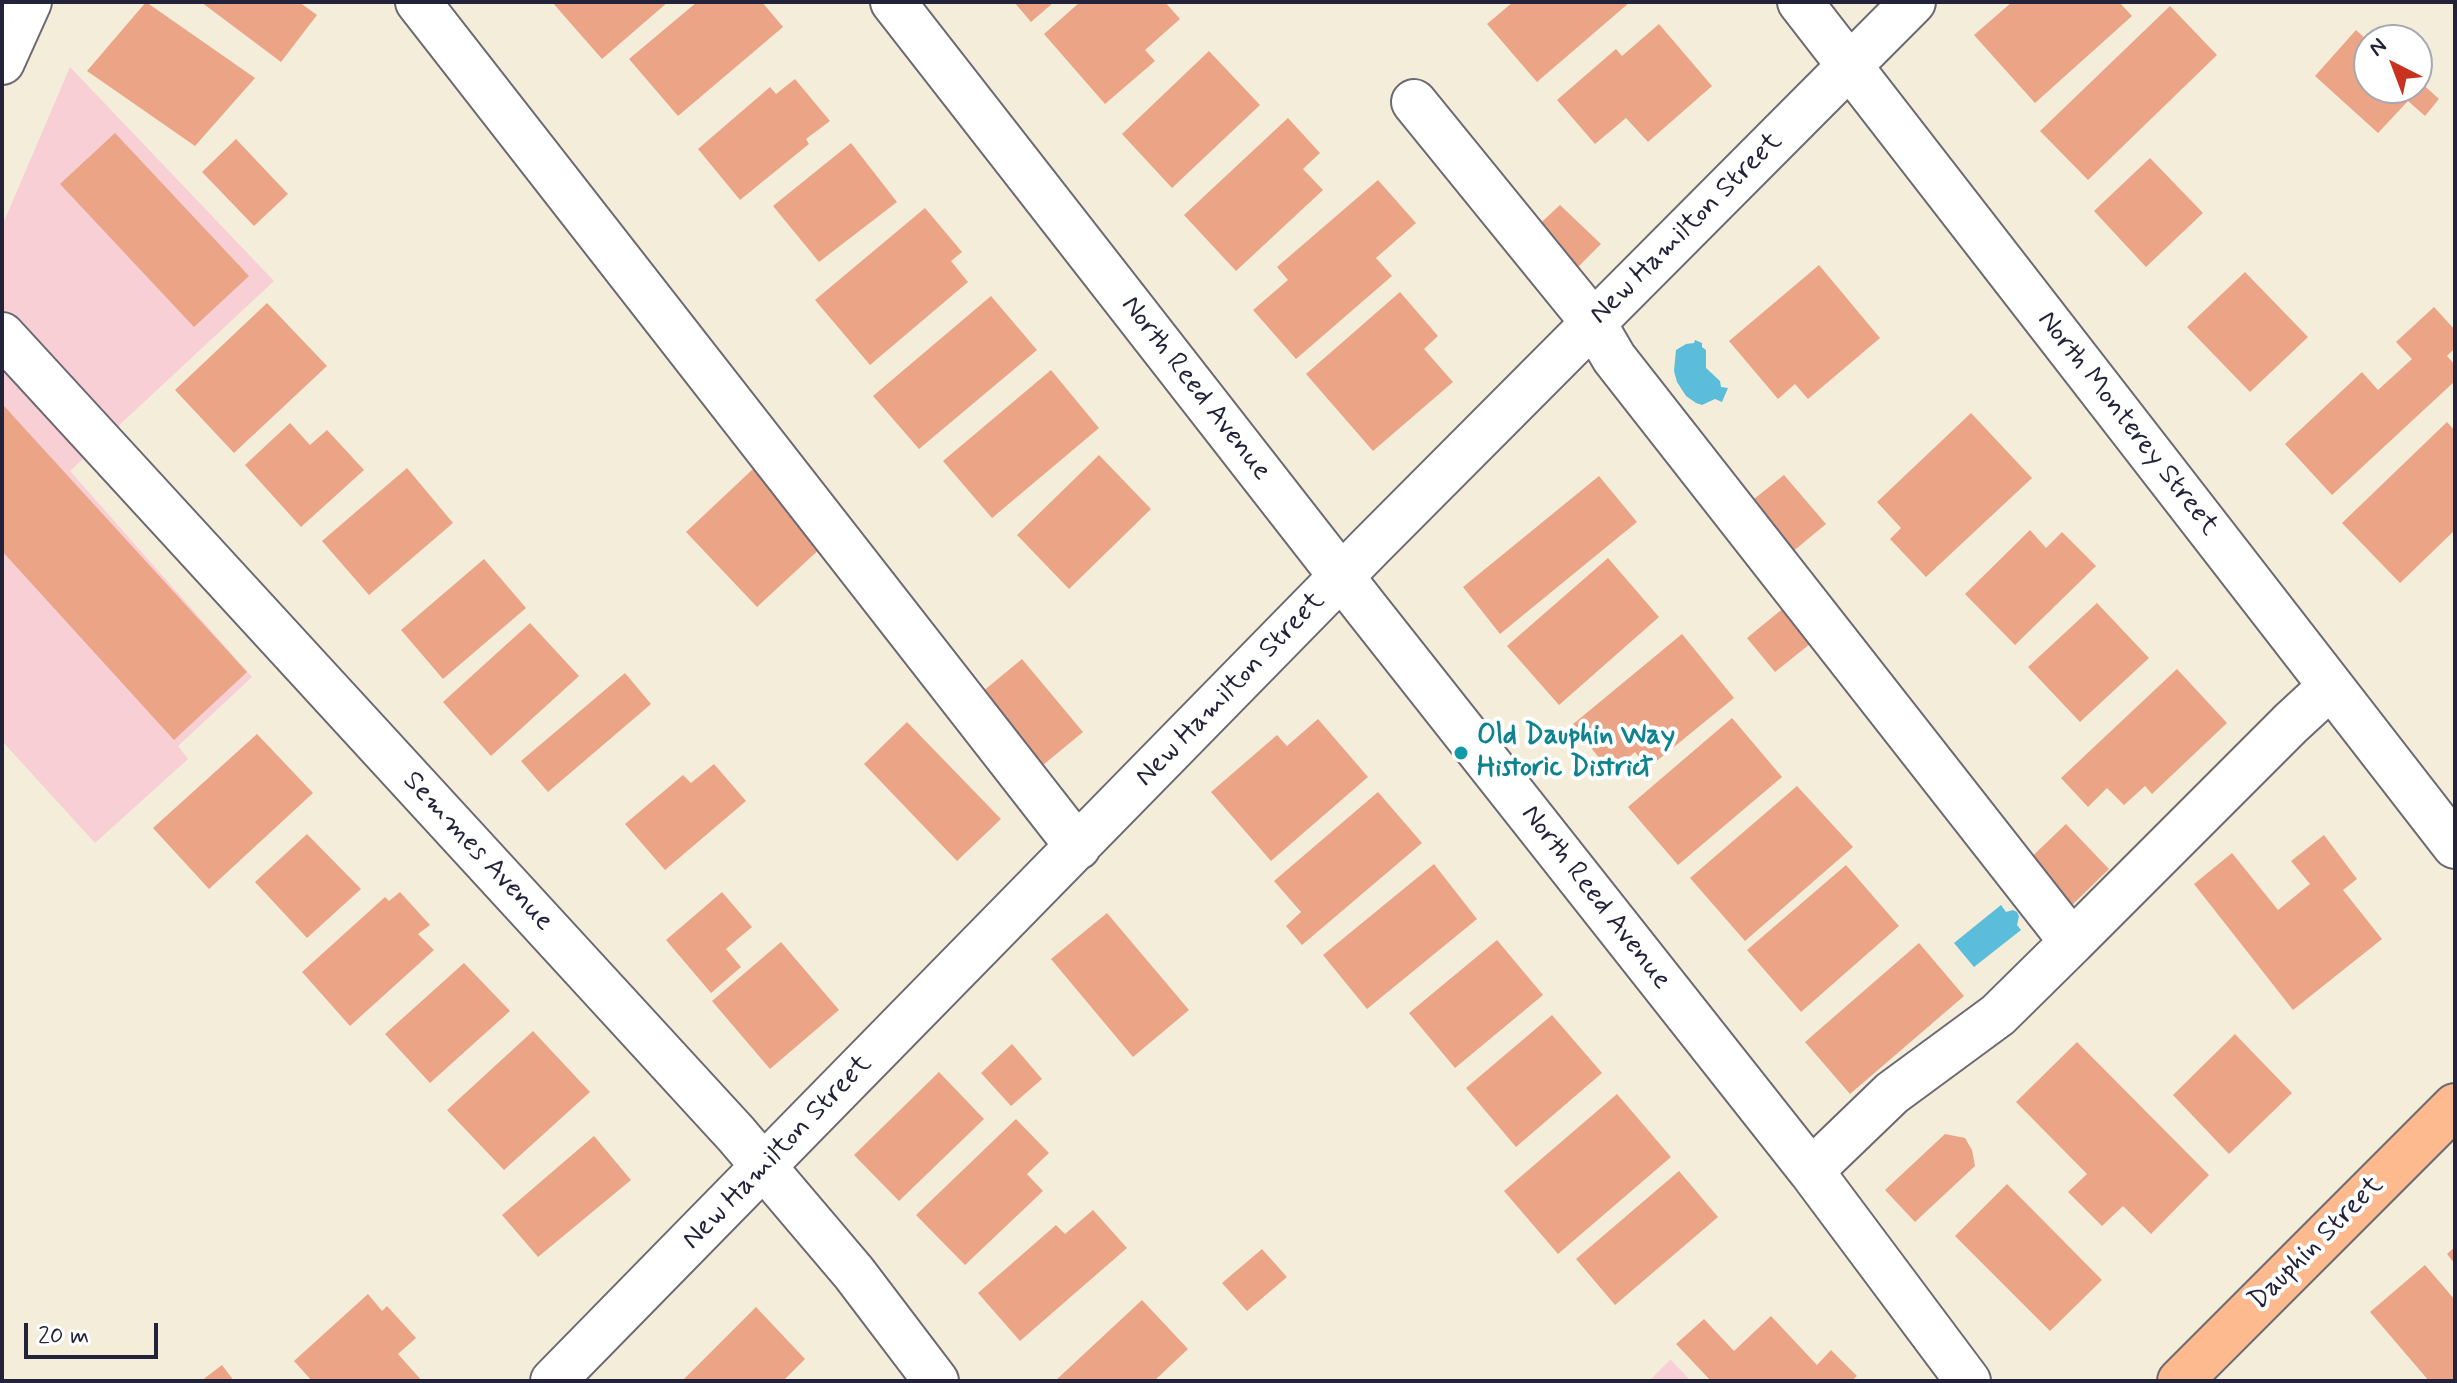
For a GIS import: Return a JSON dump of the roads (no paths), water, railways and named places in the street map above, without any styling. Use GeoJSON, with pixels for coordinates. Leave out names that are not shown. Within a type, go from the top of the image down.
{"type":"FeatureCollection","features":[{"type":"Feature","properties":{"kind":"main road","name":"Dauphin Street"},"geometry":{"type":"LineString","coordinates":[[2180,1381],[2455,1106]]}},
{"type":"Feature","properties":{"kind":"street"},"geometry":{"type":"LineString","coordinates":[[2,62],[29,2]]}},
{"type":"Feature","properties":{"kind":"street"},"geometry":{"type":"LineString","coordinates":[[418,2],[1078,847]]}},
{"type":"Feature","properties":{"kind":"street","name":"North Reed Avenue"},"geometry":{"type":"LineString","coordinates":[[893,2],[1811,1171],[1968,1381]]}},
{"type":"Feature","properties":{"kind":"street","name":"North Monterey Street"},"geometry":{"type":"LineString","coordinates":[[1800,2],[2455,846]]}},
{"type":"Feature","properties":{"kind":"street","name":"New Hamilton Street"},"geometry":{"type":"LineString","coordinates":[[553,1381],[1593,322],[1913,2]]}},
{"type":"Feature","properties":{"kind":"street"},"geometry":{"type":"LineString","coordinates":[[1414,102],[1593,322],[1614,358],[2072,942]]}},
{"type":"Feature","properties":{"kind":"street","name":"Semmes Avenue"},"geometry":{"type":"LineString","coordinates":[[2,335],[765,1167],[854,1273],[936,1381]]}},
{"type":"Feature","properties":{"kind":"street"},"geometry":{"type":"LineString","coordinates":[[1811,1171],[1892,1093],[1998,1015],[2330,687]]}},
{"type":"Feature","properties":{"kind":"water"},"geometry":{"type":"Polygon","coordinates":[[[1695,340],[1702,343],[1706,350],[1706,368],[1720,381],[1721,387],[1728,388],[1722,402],[1715,399],[1702,405],[1696,403],[1686,396],[1677,382],[1674,371],[1676,350],[1695,340]]]}},
{"type":"Feature","properties":{"kind":"water"},"geometry":{"type":"Polygon","coordinates":[[[2001,905],[2006,912],[2017,912],[2017,925],[2021,930],[1974,967],[1954,943],[2001,905]]]}},
{"type":"Feature","properties":{"kind":"place","name":"Old Dauphin Way Historic District"},"geometry":{"type":"Point","coordinates":[1461,753]}}]}
